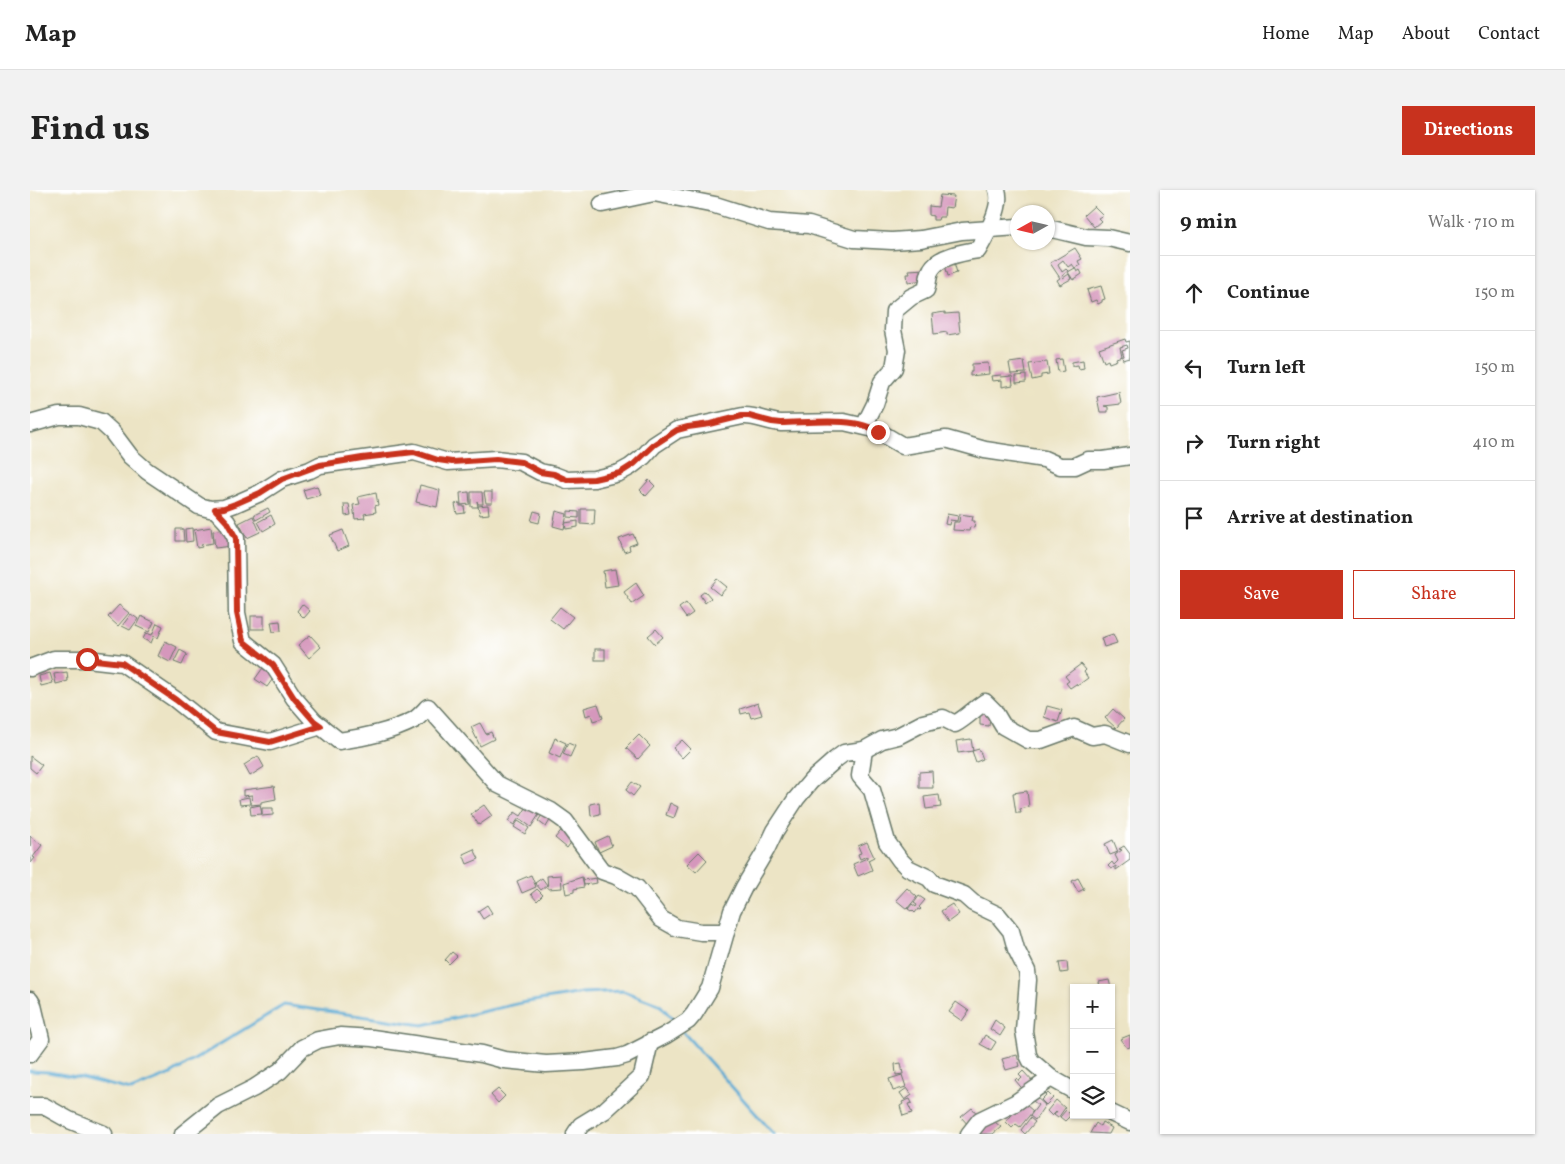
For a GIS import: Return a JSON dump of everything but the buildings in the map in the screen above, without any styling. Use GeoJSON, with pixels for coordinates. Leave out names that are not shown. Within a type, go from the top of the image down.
{"type":"FeatureCollection","features":[{"type":"Feature","properties":{"kind":"street"},"geometry":{"type":"LineString","coordinates":[[864,426],[875,404],[882,382],[894,368],[897,350],[893,330],[894,310],[910,297],[926,290],[931,270],[937,263],[957,253],[978,250],[989,229],[1000,197],[998,190]]}},
{"type":"Feature","properties":{"kind":"street"},"geometry":{"type":"LineString","coordinates":[[602,204],[654,193],[715,205],[769,222],[809,225],[854,239],[892,241],[921,239],[962,231],[1010,228]]}},
{"type":"Feature","properties":{"kind":"street"},"geometry":{"type":"LineString","coordinates":[[1055,230],[1086,237],[1130,242]]}},
{"type":"Feature","properties":{"kind":"street"},"geometry":{"type":"LineString","coordinates":[[30,424],[58,416],[79,416],[101,422],[112,432],[130,456],[147,471],[199,506],[215,509],[235,504],[260,493],[282,479],[320,465],[417,452],[438,460],[452,462],[496,459],[521,462],[540,472],[576,480],[594,479],[620,473],[634,464],[654,445],[677,430],[710,424],[735,416],[749,416],[772,422],[836,421],[874,429],[902,446],[946,439],[984,450],[1044,459],[1060,466],[1075,466],[1088,460],[1130,456]]}},
{"type":"Feature","properties":{"kind":"street"},"geometry":{"type":"LineString","coordinates":[[215,509],[227,522],[236,538],[237,613],[243,641],[273,665],[294,698],[314,721],[339,741],[390,730],[416,719],[428,707],[497,784],[551,811],[565,821],[602,871],[616,876],[637,888],[661,919],[677,928],[701,932],[726,932]]}},
{"type":"Feature","properties":{"kind":"street"},"geometry":{"type":"LineString","coordinates":[[30,668],[54,659],[87,659],[122,663],[176,700],[216,732],[270,742],[321,726]]}},
{"type":"Feature","properties":{"kind":"street"},"geometry":{"type":"LineString","coordinates":[[183,1134],[218,1106],[254,1088],[280,1071],[302,1048],[318,1040],[340,1036],[372,1038],[482,1054],[504,1060],[546,1064],[584,1062],[627,1055],[688,1021],[710,988],[732,911],[775,831],[796,799],[811,781],[844,753],[864,750],[882,740],[898,736],[923,723],[942,718],[955,724],[985,702],[994,711],[1003,726],[1028,740],[1041,740],[1074,728],[1092,736],[1105,734],[1130,744]]}},
{"type":"Feature","properties":{"kind":"street"},"geometry":{"type":"LineString","coordinates":[[864,750],[860,776],[872,790],[884,834],[895,855],[908,868],[929,878],[934,884],[964,895],[973,903],[998,915],[1011,931],[1016,948],[1027,971],[1028,980],[1024,1024],[1026,1049],[1031,1060],[1051,1078],[1070,1089]]}},
{"type":"Feature","properties":{"kind":"street"},"geometry":{"type":"LineString","coordinates":[[30,1000],[33,1005],[41,1039],[30,1054]]}},
{"type":"Feature","properties":{"kind":"street"},"geometry":{"type":"LineString","coordinates":[[575,1134],[581,1125],[604,1111],[642,1076],[650,1042]]}},
{"type":"Feature","properties":{"kind":"street"},"geometry":{"type":"LineString","coordinates":[[969,1134],[980,1120],[1014,1103],[1051,1078]]}},
{"type":"Feature","properties":{"kind":"street"},"geometry":{"type":"LineString","coordinates":[[30,1106],[44,1106],[69,1120],[104,1134]]}},
{"type":"Feature","properties":{"kind":"street"},"geometry":{"type":"LineString","coordinates":[[1115,1115],[1130,1122]]}},
{"type":"Feature","properties":{"kind":"waterway"},"geometry":{"type":"LineString","coordinates":[[30,1071],[82,1078],[131,1090],[171,1074],[284,1005],[423,1025],[521,1003],[582,993],[623,991],[660,1005],[676,1023]]}},
{"type":"Feature","properties":{"kind":"waterway"},"geometry":{"type":"LineString","coordinates":[[683,1032],[774,1134]]}},
{"type":"Feature","properties":{"kind":"route"},"geometry":{"type":"LineString","coordinates":[[87,659],[122,663],[176,700],[216,732],[270,742],[321,726],[314,721],[294,698],[286,682],[273,665],[243,641],[237,613],[236,538],[227,522],[215,509],[235,504],[260,493],[282,479],[320,465],[399,453],[417,452],[438,460],[452,462],[496,459],[521,462],[540,472],[554,474],[567,480],[576,480],[601,478],[620,473],[643,457],[654,445],[677,430],[710,424],[735,416],[757,417],[781,423],[836,421],[874,429],[878,432]]}}]}
